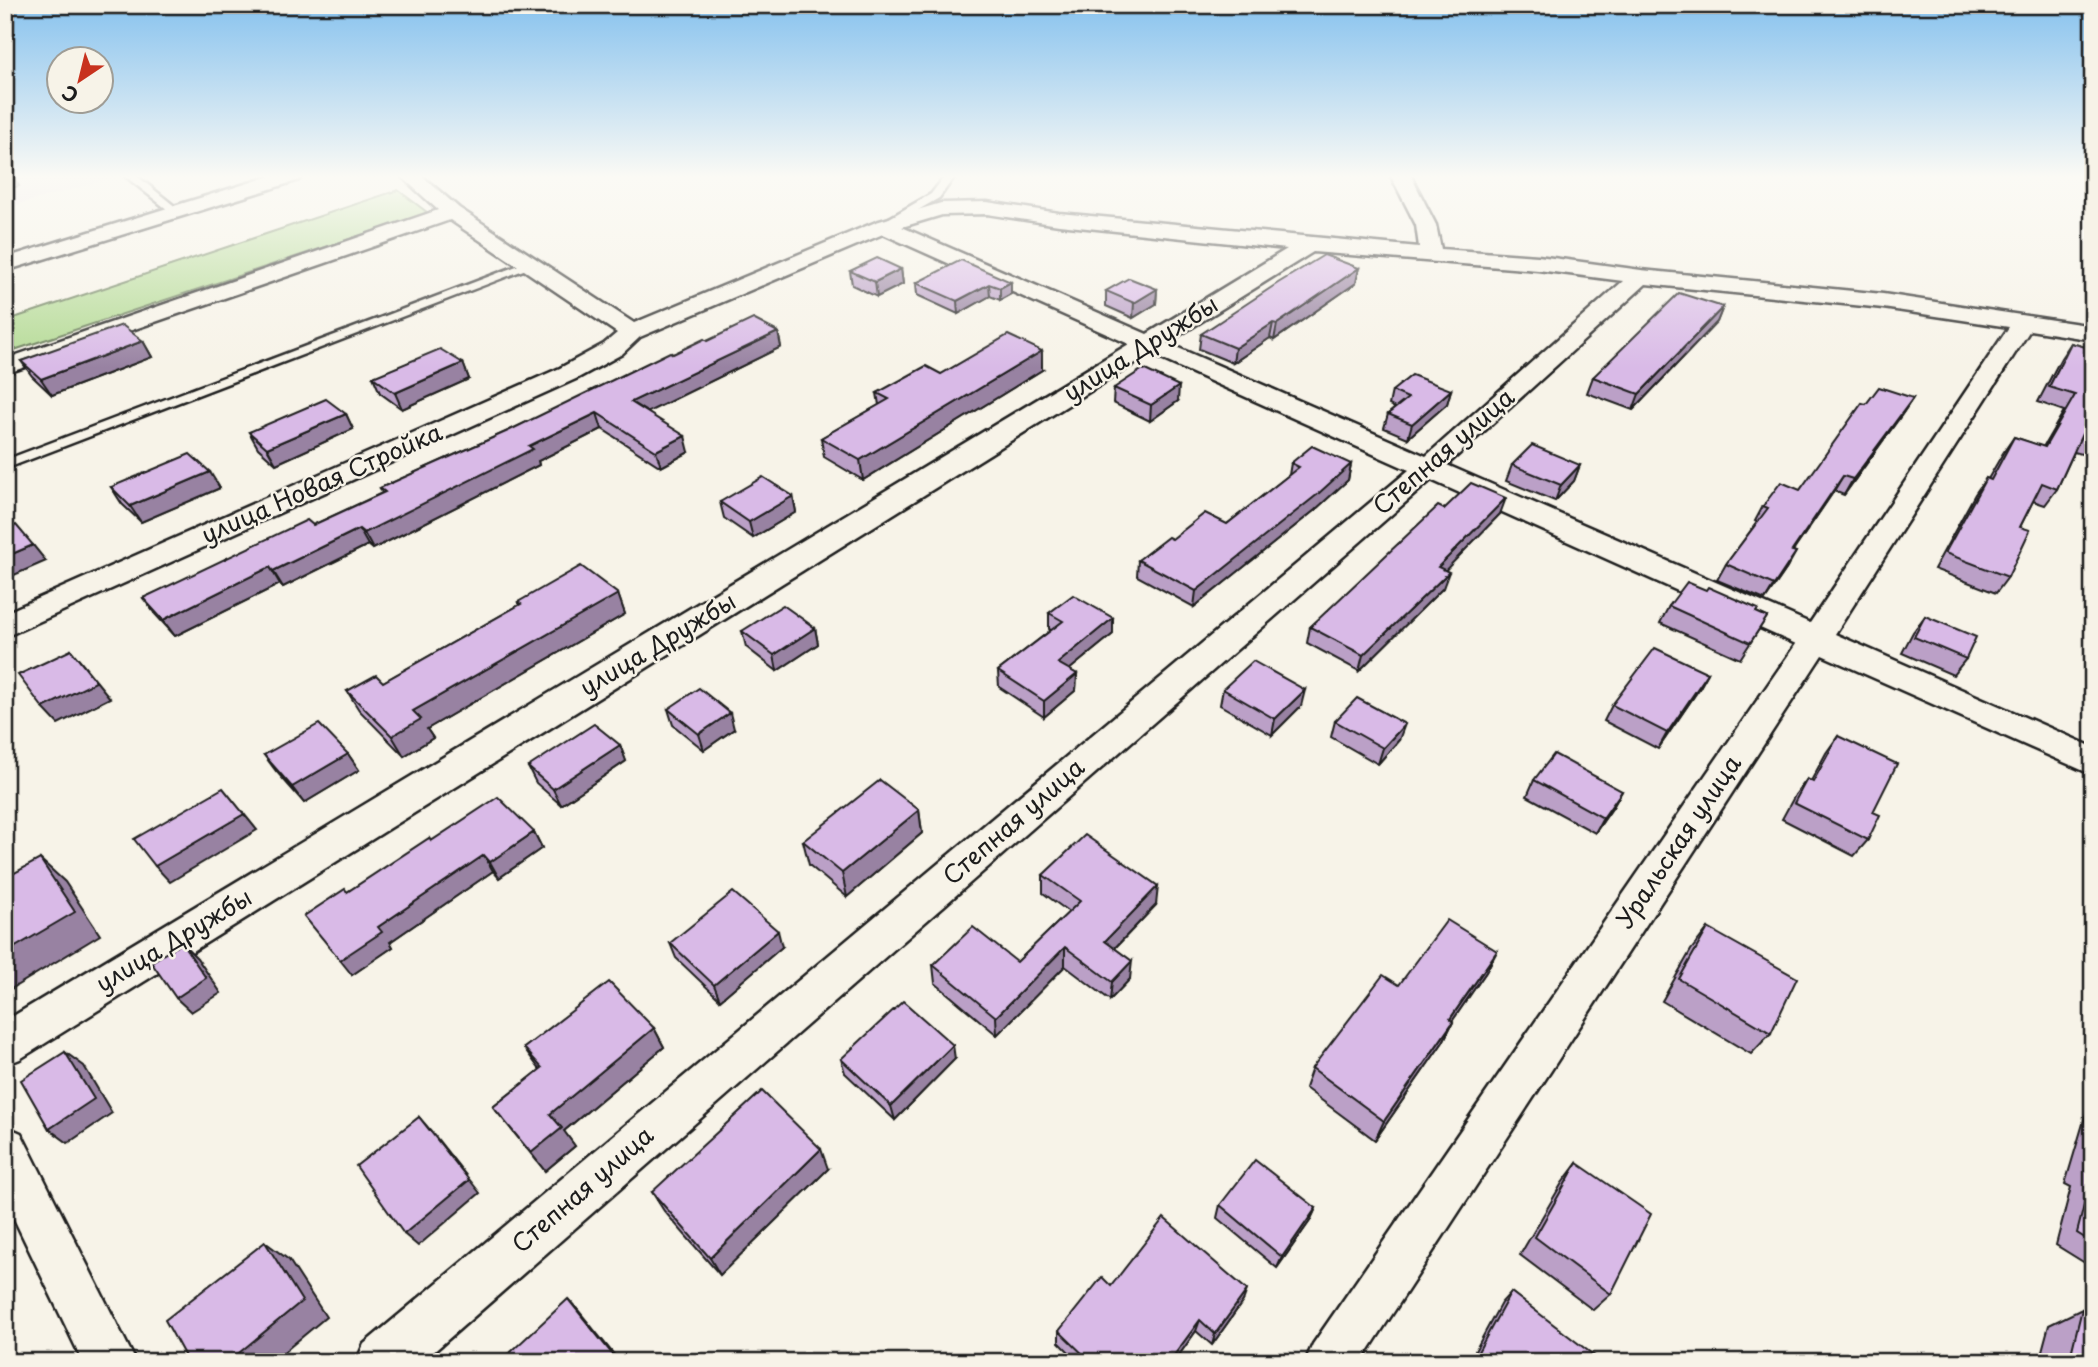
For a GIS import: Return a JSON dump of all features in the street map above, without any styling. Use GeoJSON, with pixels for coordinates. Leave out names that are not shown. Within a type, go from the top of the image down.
{"type":"FeatureCollection","features":[{"type":"Feature","properties":{"kind":"street"},"geometry":{"type":"LineString","coordinates":[[5,265],[87,240]]}},
{"type":"Feature","properties":{"kind":"street"},"geometry":{"type":"LineString","coordinates":[[5,368],[372,240]]}},
{"type":"Feature","properties":{"kind":"street"},"geometry":{"type":"LineString","coordinates":[[494,240],[632,332]]}},
{"type":"Feature","properties":{"kind":"street","name":"улица Новая Стройка"},"geometry":{"type":"LineString","coordinates":[[5,626],[569,373],[613,349],[632,332],[850,240]]}},
{"type":"Feature","properties":{"kind":"street"},"geometry":{"type":"LineString","coordinates":[[914,240],[2093,762]]}},
{"type":"Feature","properties":{"kind":"street","name":"улица Новая Стройка"},"geometry":{"type":"LineString","coordinates":[[1260,240],[1538,263],[1883,301],[2093,333]]}},
{"type":"Feature","properties":{"kind":"street"},"geometry":{"type":"LineString","coordinates":[[1429,240],[1431,254]]}},
{"type":"Feature","properties":{"kind":"street","name":"улица Дружбы"},"geometry":{"type":"LineString","coordinates":[[5,1045],[1310,245]]}},
{"type":"Feature","properties":{"kind":"street","name":"Степная улица"},"geometry":{"type":"LineString","coordinates":[[382,1362],[1429,467],[1640,276]]}},
{"type":"Feature","properties":{"kind":"street","name":"Уральская улица"},"geometry":{"type":"LineString","coordinates":[[1331,1362],[1816,639],[2024,322]]}},
{"type":"Feature","properties":{"kind":"street"},"geometry":{"type":"LineString","coordinates":[[5,1149],[110,1362]]}},
{"type":"Feature","properties":{"kind":"lane"},"geometry":{"type":"LineString","coordinates":[[5,466],[530,264]]}},
{"type":"Feature","properties":{"kind":"green space"},"geometry":{"type":"Polygon","coordinates":[[[249,240],[347,240],[5,353],[5,321],[249,240]]]}},
{"type":"Feature","properties":{"kind":"building"},"geometry":{"type":"Polygon","coordinates":[[[1324,255],[1359,268],[1277,324],[1273,323],[1235,348],[1201,334],[1278,283],[1324,255]]]}},
{"type":"Feature","properties":{"kind":"building"},"geometry":{"type":"Polygon","coordinates":[[[877,258],[901,269],[875,282],[850,271],[877,258]]]}},
{"type":"Feature","properties":{"kind":"building"},"geometry":{"type":"Polygon","coordinates":[[[961,260],[1011,282],[1000,288],[989,284],[957,301],[916,283],[961,260]]]}},
{"type":"Feature","properties":{"kind":"building"},"geometry":{"type":"Polygon","coordinates":[[[1129,278],[1157,289],[1134,303],[1106,291],[1129,278]]]}},
{"type":"Feature","properties":{"kind":"building"},"geometry":{"type":"Polygon","coordinates":[[[1679,293],[1723,307],[1639,394],[1593,377],[1679,293]]]}},
{"type":"Feature","properties":{"kind":"building"},"geometry":{"type":"Polygon","coordinates":[[[753,319],[778,332],[631,402],[685,436],[656,451],[597,413],[529,446],[533,449],[364,533],[359,529],[273,571],[270,567],[163,620],[143,598],[307,520],[313,525],[385,492],[380,488],[508,431],[670,352],[673,354],[704,339],[707,341],[753,319]]]}},
{"type":"Feature","properties":{"kind":"building"},"geometry":{"type":"Polygon","coordinates":[[[122,325],[143,341],[41,379],[21,361],[122,325]]]}},
{"type":"Feature","properties":{"kind":"building"},"geometry":{"type":"Polygon","coordinates":[[[1008,335],[1042,351],[860,460],[821,438],[889,399],[877,393],[926,366],[941,374],[1008,335]]]}},
{"type":"Feature","properties":{"kind":"building"},"geometry":{"type":"Polygon","coordinates":[[[2071,343],[2093,349],[2093,438],[2082,434],[2057,489],[2042,483],[2020,527],[2030,530],[2008,577],[1945,553],[1986,478],[1991,480],[2014,437],[2045,447],[2075,395],[2049,387],[2071,343]]]}},
{"type":"Feature","properties":{"kind":"building"},"geometry":{"type":"Polygon","coordinates":[[[440,349],[463,363],[395,393],[373,377],[440,349]]]}},
{"type":"Feature","properties":{"kind":"building"},"geometry":{"type":"Polygon","coordinates":[[[1143,369],[1179,386],[1151,405],[1114,388],[1143,369]]]}},
{"type":"Feature","properties":{"kind":"building"},"geometry":{"type":"Polygon","coordinates":[[[1412,375],[1451,390],[1412,424],[1388,414],[1408,398],[1392,391],[1412,375]]]}},
{"type":"Feature","properties":{"kind":"building"},"geometry":{"type":"Polygon","coordinates":[[[1879,387],[1913,398],[1853,479],[1843,476],[1792,551],[1796,552],[1774,585],[1726,564],[1768,508],[1763,506],[1781,482],[1800,490],[1862,403],[1866,404],[1879,387]]]}},
{"type":"Feature","properties":{"kind":"building"},"geometry":{"type":"Polygon","coordinates":[[[326,399],[346,414],[267,448],[249,432],[326,399]]]}},
{"type":"Feature","properties":{"kind":"building"},"geometry":{"type":"Polygon","coordinates":[[[1532,445],[1580,465],[1561,485],[1512,465],[1532,445]]]}},
{"type":"Feature","properties":{"kind":"building"},"geometry":{"type":"Polygon","coordinates":[[[1312,446],[1351,464],[1318,494],[1196,591],[1138,560],[1168,537],[1172,539],[1205,513],[1227,524],[1299,467],[1291,463],[1312,446]]]}},
{"type":"Feature","properties":{"kind":"building"},"geometry":{"type":"Polygon","coordinates":[[[190,454],[210,472],[130,506],[111,487],[190,454]]]}},
{"type":"Feature","properties":{"kind":"building"},"geometry":{"type":"Polygon","coordinates":[[[763,477],[793,496],[749,522],[720,502],[763,477]]]}},
{"type":"Feature","properties":{"kind":"building"},"geometry":{"type":"Polygon","coordinates":[[[1471,483],[1506,498],[1438,567],[1449,572],[1363,655],[1310,627],[1438,506],[1444,509],[1471,483]]]}},
{"type":"Feature","properties":{"kind":"building"},"geometry":{"type":"Polygon","coordinates":[[[16,525],[33,545],[5,557],[5,530],[16,525]]]}},
{"type":"Feature","properties":{"kind":"building"},"geometry":{"type":"Polygon","coordinates":[[[581,566],[618,594],[413,711],[421,719],[392,736],[347,691],[376,675],[383,682],[521,604],[518,602],[581,566]]]}},
{"type":"Feature","properties":{"kind":"building"},"geometry":{"type":"Polygon","coordinates":[[[1687,582],[1706,590],[1708,587],[1758,609],[1756,612],[1767,617],[1750,643],[1669,606],[1687,582]]]}},
{"type":"Feature","properties":{"kind":"building"},"geometry":{"type":"Polygon","coordinates":[[[1073,595],[1113,618],[1058,663],[1077,674],[1044,701],[998,671],[1063,621],[1049,613],[1073,595]]]}},
{"type":"Feature","properties":{"kind":"building"},"geometry":{"type":"Polygon","coordinates":[[[783,605],[815,628],[774,655],[742,631],[783,605]]]}},
{"type":"Feature","properties":{"kind":"building"},"geometry":{"type":"Polygon","coordinates":[[[1925,616],[1976,637],[1966,659],[1914,637],[1925,616]]]}},
{"type":"Feature","properties":{"kind":"building"},"geometry":{"type":"Polygon","coordinates":[[[1655,648],[1708,673],[1667,733],[1612,705],[1655,648]]]}},
{"type":"Feature","properties":{"kind":"building"},"geometry":{"type":"Polygon","coordinates":[[[71,650],[96,682],[43,708],[18,675],[71,650]]]}},
{"type":"Feature","properties":{"kind":"building"},"geometry":{"type":"Polygon","coordinates":[[[1253,661],[1305,690],[1275,719],[1223,689],[1253,661]]]}},
{"type":"Feature","properties":{"kind":"building"},"geometry":{"type":"Polygon","coordinates":[[[699,688],[730,713],[699,734],[668,709],[699,688]]]}},
{"type":"Feature","properties":{"kind":"building"},"geometry":{"type":"Polygon","coordinates":[[[1357,698],[1405,724],[1383,748],[1335,721],[1357,698]]]}},
{"type":"Feature","properties":{"kind":"building"},"geometry":{"type":"Polygon","coordinates":[[[319,724],[348,754],[292,787],[264,755],[319,724]]]}},
{"type":"Feature","properties":{"kind":"building"},"geometry":{"type":"Polygon","coordinates":[[[594,724],[620,745],[553,789],[528,767],[594,724]]]}},
{"type":"Feature","properties":{"kind":"building"},"geometry":{"type":"Polygon","coordinates":[[[1838,736],[1897,764],[1873,812],[1880,815],[1868,840],[1794,803],[1807,779],[1813,782],[1838,736]]]}},
{"type":"Feature","properties":{"kind":"building"},"geometry":{"type":"Polygon","coordinates":[[[1554,754],[1622,791],[1603,818],[1534,780],[1554,754]]]}},
{"type":"Feature","properties":{"kind":"building"},"geometry":{"type":"Polygon","coordinates":[[[880,780],[919,810],[842,873],[803,841],[880,780]]]}},
{"type":"Feature","properties":{"kind":"building"},"geometry":{"type":"Polygon","coordinates":[[[223,788],[244,814],[155,866],[134,839],[223,788]]]}},
{"type":"Feature","properties":{"kind":"building"},"geometry":{"type":"Polygon","coordinates":[[[498,797],[534,832],[490,862],[484,855],[378,927],[382,932],[340,960],[304,916],[345,889],[347,892],[429,838],[431,841],[498,797]]]}},
{"type":"Feature","properties":{"kind":"building"},"geometry":{"type":"Polygon","coordinates":[[[1085,835],[1158,886],[1105,941],[1132,961],[1112,982],[1065,947],[996,1017],[933,965],[973,927],[1017,962],[1080,901],[1043,875],[1085,835]]]}},
{"type":"Feature","properties":{"kind":"building"},"geometry":{"type":"Polygon","coordinates":[[[40,859],[75,912],[5,953],[5,878],[40,859]]]}},
{"type":"Feature","properties":{"kind":"building"},"geometry":{"type":"Polygon","coordinates":[[[733,892],[778,931],[714,985],[670,943],[733,892]]]}},
{"type":"Feature","properties":{"kind":"building"},"geometry":{"type":"Polygon","coordinates":[[[1447,920],[1497,951],[1450,1019],[1453,1022],[1384,1121],[1312,1068],[1383,975],[1399,985],[1447,920]]]}},
{"type":"Feature","properties":{"kind":"building"},"geometry":{"type":"Polygon","coordinates":[[[1708,928],[1797,978],[1771,1033],[1679,979],[1708,928]]]}},
{"type":"Feature","properties":{"kind":"building"},"geometry":{"type":"Polygon","coordinates":[[[182,943],[206,978],[176,998],[151,962],[182,943]]]}},
{"type":"Feature","properties":{"kind":"building"},"geometry":{"type":"Polygon","coordinates":[[[609,982],[654,1028],[550,1114],[562,1128],[531,1153],[493,1107],[542,1068],[524,1048],[609,982]]]}},
{"type":"Feature","properties":{"kind":"building"},"geometry":{"type":"Polygon","coordinates":[[[903,1001],[953,1045],[891,1106],[841,1059],[903,1001]]]}},
{"type":"Feature","properties":{"kind":"building"},"geometry":{"type":"Polygon","coordinates":[[[65,1052],[94,1099],[49,1129],[21,1080],[65,1052]]]}},
{"type":"Feature","properties":{"kind":"building"},"geometry":{"type":"Polygon","coordinates":[[[762,1091],[821,1149],[710,1258],[652,1192],[762,1091]]]}},
{"type":"Feature","properties":{"kind":"building"},"geometry":{"type":"Polygon","coordinates":[[[419,1117],[469,1180],[404,1234],[356,1166],[419,1117]]]}},
{"type":"Feature","properties":{"kind":"building"},"geometry":{"type":"Polygon","coordinates":[[[2093,1147],[2093,1243],[2077,1233],[2092,1174],[2086,1171],[2093,1147]]]}},
{"type":"Feature","properties":{"kind":"building"},"geometry":{"type":"Polygon","coordinates":[[[1255,1160],[1316,1208],[1282,1257],[1220,1205],[1255,1160]]]}},
{"type":"Feature","properties":{"kind":"building"},"geometry":{"type":"Polygon","coordinates":[[[1577,1163],[1651,1214],[1611,1294],[1535,1237],[1577,1163]]]}},
{"type":"Feature","properties":{"kind":"building"},"geometry":{"type":"Polygon","coordinates":[[[1164,1218],[1247,1290],[1215,1334],[1200,1320],[1169,1362],[1091,1362],[1059,1331],[1102,1277],[1111,1286],[1164,1218]]]}},
{"type":"Feature","properties":{"kind":"building"},"geometry":{"type":"Polygon","coordinates":[[[265,1242],[302,1301],[228,1362],[188,1362],[165,1320],[265,1242]]]}},
{"type":"Feature","properties":{"kind":"building"},"geometry":{"type":"Polygon","coordinates":[[[1511,1292],[1600,1360],[1599,1362],[1477,1362],[1474,1359],[1511,1292]]]}},
{"type":"Feature","properties":{"kind":"building"},"geometry":{"type":"Polygon","coordinates":[[[568,1299],[613,1355],[606,1362],[500,1362],[568,1299]]]}},
{"type":"Feature","properties":{"kind":"building"},"geometry":{"type":"Polygon","coordinates":[[[2082,1309],[2093,1315],[2093,1362],[2069,1362],[2082,1309]]]}}]}
